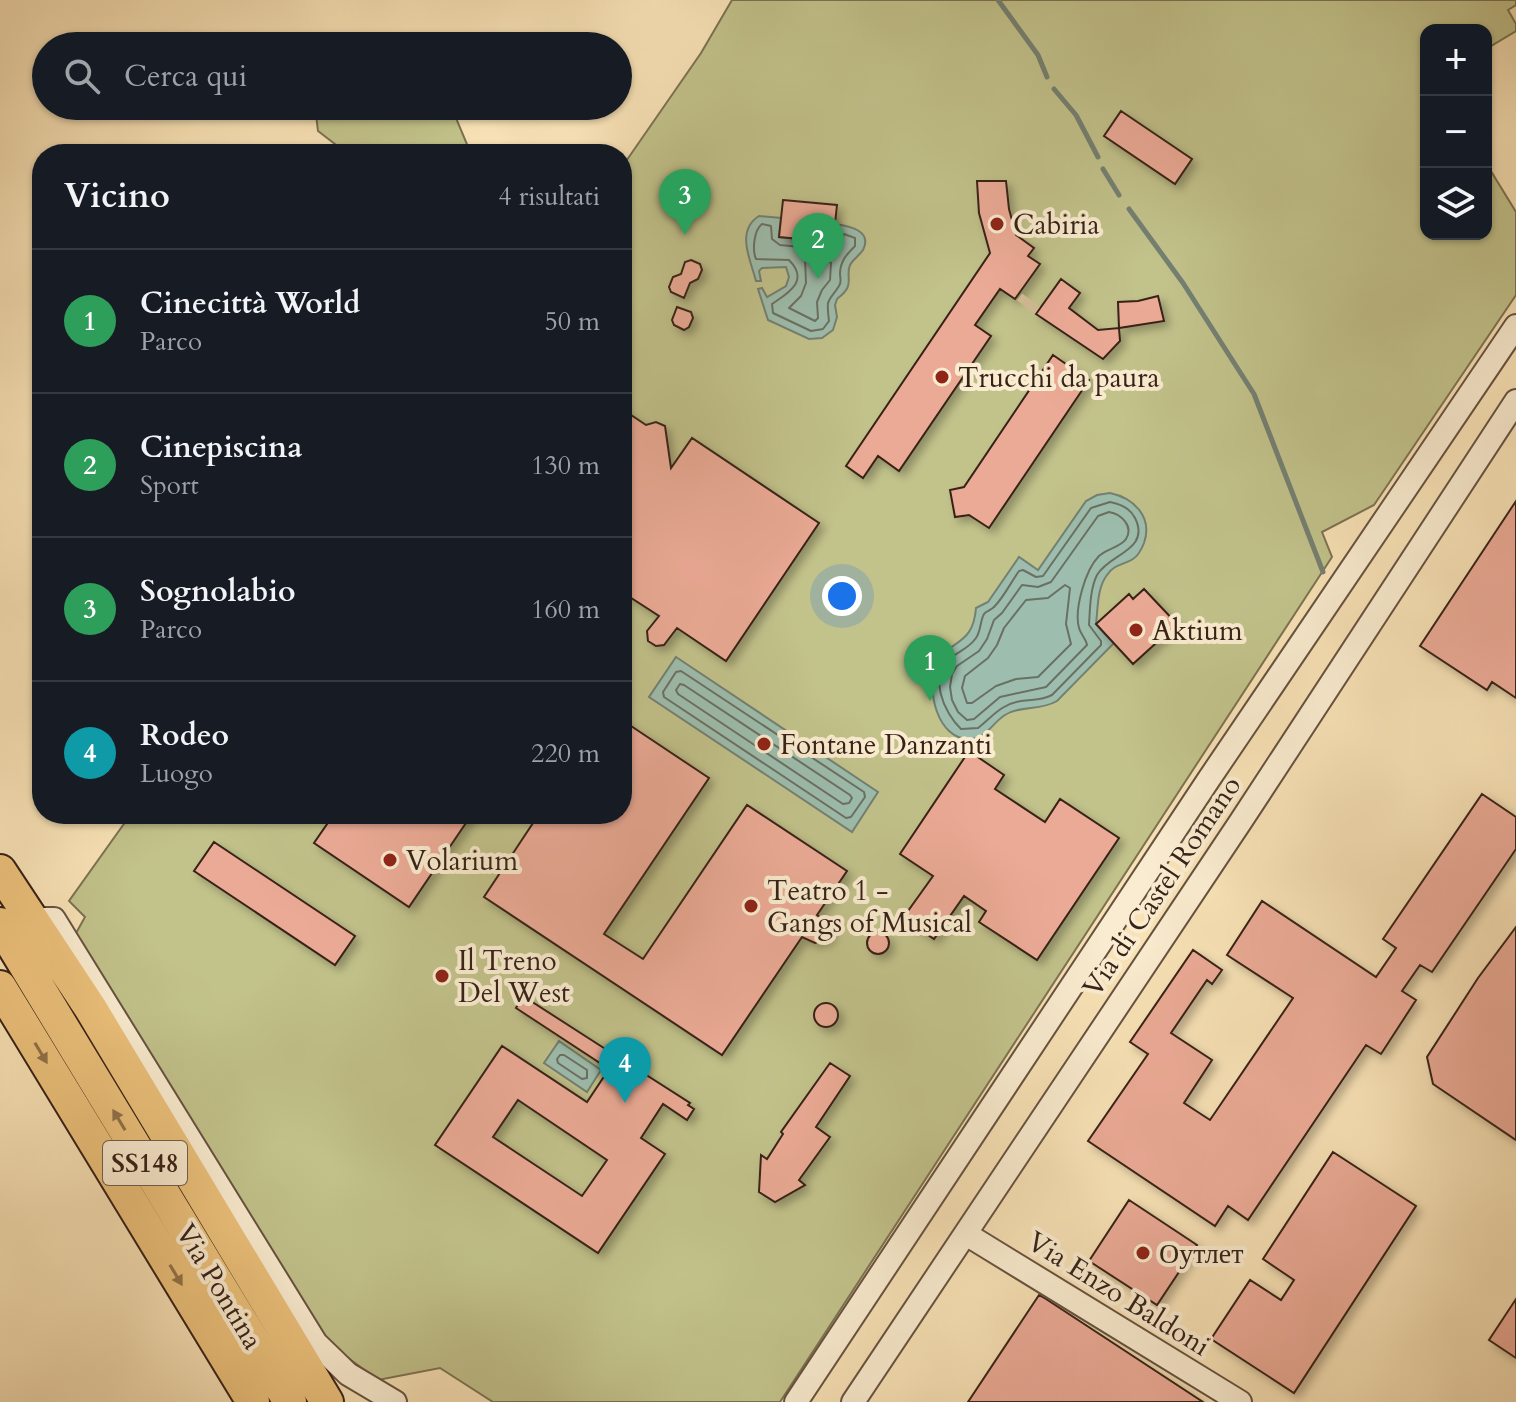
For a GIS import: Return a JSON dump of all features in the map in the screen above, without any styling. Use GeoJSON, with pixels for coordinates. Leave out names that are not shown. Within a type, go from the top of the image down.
{"type":"FeatureCollection","features":[{"type":"Feature","properties":{"kind":"highway"},"geometry":{"type":"LineString","coordinates":[[0,871],[91,1009],[327,1402]]}},
{"type":"Feature","properties":{"kind":"highway","name":"Via Pontina"},"geometry":{"type":"LineString","coordinates":[[0,924],[290,1402]]}},
{"type":"Feature","properties":{"kind":"highway","name":"Via Pontina"},"geometry":{"type":"LineString","coordinates":[[0,987],[253,1402]]}},
{"type":"Feature","properties":{"kind":"highway"},"geometry":{"type":"LineString","coordinates":[[211,1334],[236,1402]]}},
{"type":"Feature","properties":{"kind":"street"},"geometry":{"type":"LineString","coordinates":[[796,1402],[1209,779],[1516,326]]}},
{"type":"Feature","properties":{"kind":"street","name":"Via di Castel Romano"},"geometry":{"type":"LineString","coordinates":[[853,1402],[1516,401]]}},
{"type":"Feature","properties":{"kind":"street"},"geometry":{"type":"LineString","coordinates":[[36,923],[54,919],[316,1343],[348,1374],[395,1402]]}},
{"type":"Feature","properties":{"kind":"street","name":"Via Enzo Baldoni"},"geometry":{"type":"LineString","coordinates":[[966,1234],[1240,1402]]}},
{"type":"Feature","properties":{"kind":"green space"},"geometry":{"type":"Polygon","coordinates":[[[732,0],[1516,0],[1516,5],[1508,10],[1516,24],[1516,31],[1492,45],[1492,24],[1420,24],[1420,240],[1492,240],[1492,173],[1516,212],[1516,295],[1374,505],[1322,532],[1332,557],[780,1402],[493,1402],[440,1368],[378,1380],[321,1338],[75,935],[85,917],[69,901],[124,824],[632,824],[632,153],[701,53],[732,0]]]}},
{"type":"Feature","properties":{"kind":"green space"},"geometry":{"type":"Polygon","coordinates":[[[317,120],[457,120],[467,144],[335,144],[318,131],[317,120]]]}},
{"type":"Feature","properties":{"kind":"water"},"geometry":{"type":"Polygon","coordinates":[[[759,216],[781,218],[779,237],[833,242],[835,224],[858,230],[865,238],[863,250],[850,265],[848,287],[837,299],[833,330],[822,338],[809,339],[768,320],[758,289],[762,288],[767,297],[786,286],[789,277],[786,267],[762,268],[759,271],[761,281],[756,281],[746,238],[752,222],[759,216]]]}},
{"type":"Feature","properties":{"kind":"water"},"geometry":{"type":"Polygon","coordinates":[[[1110,493],[1134,504],[1146,525],[1143,545],[1137,556],[1113,569],[1101,586],[1096,624],[1114,643],[1057,701],[1011,712],[976,738],[959,737],[949,731],[937,712],[932,687],[941,657],[965,637],[974,621],[976,608],[988,602],[1019,557],[1038,570],[1086,501],[1110,493]]]}},
{"type":"Feature","properties":{"kind":"water","name":"Fontane Danzanti"},"geometry":{"type":"Polygon","coordinates":[[[676,657],[878,792],[852,832],[649,697],[676,657]]]}},
{"type":"Feature","properties":{"kind":"water"},"geometry":{"type":"Polygon","coordinates":[[[559,1041],[601,1070],[587,1092],[544,1063],[559,1041]]]}},
{"type":"Feature","properties":{"kind":"building"},"geometry":{"type":"Polygon","coordinates":[[[1121,111],[1192,159],[1175,184],[1104,136],[1121,111]]]}},
{"type":"Feature","properties":{"kind":"building"},"geometry":{"type":"Polygon","coordinates":[[[977,181],[1006,181],[1016,235],[1034,248],[1028,256],[1040,264],[1015,299],[1000,289],[975,325],[991,336],[899,471],[878,456],[863,478],[846,466],[990,253],[979,213],[977,181]]]}},
{"type":"Feature","properties":{"kind":"building"},"geometry":{"type":"Polygon","coordinates":[[[783,200],[837,205],[833,242],[779,237],[783,200]]]}},
{"type":"Feature","properties":{"kind":"building"},"geometry":{"type":"Polygon","coordinates":[[[691,260],[700,264],[702,270],[698,279],[690,283],[684,298],[671,292],[669,287],[673,277],[681,274],[685,262],[691,260]]]}},
{"type":"Feature","properties":{"kind":"building"},"geometry":{"type":"Polygon","coordinates":[[[1061,279],[1080,293],[1069,308],[1098,330],[1119,328],[1120,341],[1103,359],[1036,314],[1061,279]]]}},
{"type":"Feature","properties":{"kind":"building"},"geometry":{"type":"Polygon","coordinates":[[[1158,296],[1164,321],[1119,328],[1118,302],[1158,296]]]}},
{"type":"Feature","properties":{"kind":"building"},"geometry":{"type":"Polygon","coordinates":[[[677,307],[691,312],[693,318],[684,330],[674,325],[672,320],[677,307]]]}},
{"type":"Feature","properties":{"kind":"building"},"geometry":{"type":"Polygon","coordinates":[[[1053,355],[1089,380],[989,528],[969,515],[955,517],[950,490],[964,487],[1053,355]]]}},
{"type":"Feature","properties":{"kind":"building"},"geometry":{"type":"Polygon","coordinates":[[[632,416],[646,425],[656,422],[665,426],[671,468],[692,438],[819,523],[726,661],[677,628],[664,645],[656,646],[648,641],[647,631],[659,616],[632,598],[632,416]]]}},
{"type":"Feature","properties":{"kind":"building"},"geometry":{"type":"Polygon","coordinates":[[[1516,501],[1516,698],[1492,682],[1487,690],[1420,646],[1516,501]]]}},
{"type":"Feature","properties":{"kind":"building","name":"Aktium"},"geometry":{"type":"Polygon","coordinates":[[[1144,589],[1177,624],[1133,664],[1096,624],[1129,594],[1133,599],[1144,589]]]}},
{"type":"Feature","properties":{"kind":"building"},"geometry":{"type":"Polygon","coordinates":[[[632,727],[709,778],[604,934],[643,959],[747,805],[847,871],[817,915],[830,925],[829,939],[815,943],[802,937],[722,1055],[484,897],[532,824],[632,824],[632,727]]]}},
{"type":"Feature","properties":{"kind":"building"},"geometry":{"type":"Polygon","coordinates":[[[969,751],[1004,775],[995,789],[1045,822],[1060,799],[1119,838],[1037,960],[979,922],[986,911],[964,896],[934,939],[903,918],[933,876],[900,854],[969,751]]]}},
{"type":"Feature","properties":{"kind":"building"},"geometry":{"type":"Polygon","coordinates":[[[1482,794],[1516,817],[1516,849],[1432,972],[1420,965],[1402,991],[1416,1000],[1381,1054],[1366,1045],[1248,1220],[1228,1206],[1215,1226],[1088,1141],[1148,1054],[1130,1042],[1193,950],[1222,970],[1212,984],[1207,980],[1171,1033],[1212,1060],[1184,1103],[1210,1120],[1293,998],[1227,955],[1262,901],[1376,977],[1396,948],[1383,939],[1482,794]]]}},
{"type":"Feature","properties":{"kind":"building","name":"Volarium"},"geometry":{"type":"Polygon","coordinates":[[[327,824],[465,824],[409,907],[314,843],[327,824]]]}},
{"type":"Feature","properties":{"kind":"building"},"geometry":{"type":"Polygon","coordinates":[[[214,842],[355,936],[335,965],[194,871],[214,842]]]}},
{"type":"Feature","properties":{"kind":"building"},"geometry":{"type":"Polygon","coordinates":[[[1516,927],[1516,1140],[1433,1084],[1427,1057],[1478,978],[1516,927]]]}},
{"type":"Feature","properties":{"kind":"building"},"geometry":{"type":"Polygon","coordinates":[[[878,932],[886,935],[889,943],[886,951],[878,954],[870,951],[867,943],[870,935],[878,932]]]}},
{"type":"Feature","properties":{"kind":"building"},"geometry":{"type":"Polygon","coordinates":[[[523,996],[624,1061],[626,1058],[639,1066],[637,1069],[690,1103],[688,1105],[694,1109],[687,1120],[663,1104],[641,1138],[665,1154],[598,1253],[435,1145],[502,1046],[587,1102],[609,1069],[516,1008],[523,996]],[[518,1100],[493,1137],[582,1196],[607,1160],[518,1100]]]}},
{"type":"Feature","properties":{"kind":"building"},"geometry":{"type":"Polygon","coordinates":[[[826,1003],[837,1010],[838,1015],[831,1026],[826,1027],[815,1020],[814,1015],[821,1004],[826,1003]]]}},
{"type":"Feature","properties":{"kind":"building"},"geometry":{"type":"Polygon","coordinates":[[[830,1063],[850,1076],[816,1127],[830,1137],[799,1180],[805,1185],[775,1202],[759,1192],[761,1155],[767,1159],[783,1134],[781,1132],[830,1063]]]}},
{"type":"Feature","properties":{"kind":"building"},"geometry":{"type":"Polygon","coordinates":[[[1333,1152],[1416,1206],[1294,1393],[1211,1339],[1250,1280],[1281,1300],[1294,1280],[1263,1259],[1333,1152]]]}},
{"type":"Feature","properties":{"kind":"building","name":"Оутлет"},"geometry":{"type":"Polygon","coordinates":[[[1129,1200],[1197,1245],[1157,1305],[1089,1261],[1129,1200]]]}},
{"type":"Feature","properties":{"kind":"building"},"geometry":{"type":"Polygon","coordinates":[[[1039,1295],[1046,1299],[1203,1402],[968,1402],[1039,1295]]]}},
{"type":"Feature","properties":{"kind":"building"},"geometry":{"type":"Polygon","coordinates":[[[1516,1299],[1516,1358],[1489,1340],[1516,1299]]]}},
{"type":"Feature","properties":{"kind":"waterway"},"geometry":{"type":"LineString","coordinates":[[998,0],[1038,55],[1047,77]]}},
{"type":"Feature","properties":{"kind":"waterway"},"geometry":{"type":"LineString","coordinates":[[1054,89],[1076,115],[1098,157]]}},
{"type":"Feature","properties":{"kind":"waterway"},"geometry":{"type":"LineString","coordinates":[[1103,169],[1119,195]]}},
{"type":"Feature","properties":{"kind":"waterway"},"geometry":{"type":"LineString","coordinates":[[1129,209],[1183,283],[1254,394],[1323,572]]}},
{"type":"Feature","properties":{"kind":"tunnel"},"geometry":{"type":"LineString","coordinates":[[1026,307],[1031,300]]}},
{"type":"Feature","properties":{"kind":"place","name":"Cabiria"},"geometry":{"type":"Point","coordinates":[997,224]}},
{"type":"Feature","properties":{"kind":"place","name":"Sognolabio"},"geometry":{"type":"Point","coordinates":[685,235]}},
{"type":"Feature","properties":{"kind":"place","name":"Cinepiscina"},"geometry":{"type":"Point","coordinates":[818,279]}},
{"type":"Feature","properties":{"kind":"place","name":"Trucchi da paura"},"geometry":{"type":"Point","coordinates":[942,377]}},
{"type":"Feature","properties":{"kind":"place","name":"Aktium"},"geometry":{"type":"Point","coordinates":[1136,630]}},
{"type":"Feature","properties":{"kind":"place","name":"Cinecittà World"},"geometry":{"type":"Point","coordinates":[930,701]}},
{"type":"Feature","properties":{"kind":"place","name":"Fontane Danzanti"},"geometry":{"type":"Point","coordinates":[764,744]}},
{"type":"Feature","properties":{"kind":"place","name":"Volarium"},"geometry":{"type":"Point","coordinates":[390,860]}},
{"type":"Feature","properties":{"kind":"place","name":"Teatro 1 - Gangs of Musical"},"geometry":{"type":"Point","coordinates":[751,906]}},
{"type":"Feature","properties":{"kind":"place","name":"Il Treno Del West"},"geometry":{"type":"Point","coordinates":[442,976]}},
{"type":"Feature","properties":{"kind":"place","name":"Rodeo"},"geometry":{"type":"Point","coordinates":[625,1103]}},
{"type":"Feature","properties":{"kind":"place","name":"Оутлет"},"geometry":{"type":"Point","coordinates":[1143,1253]}}]}
